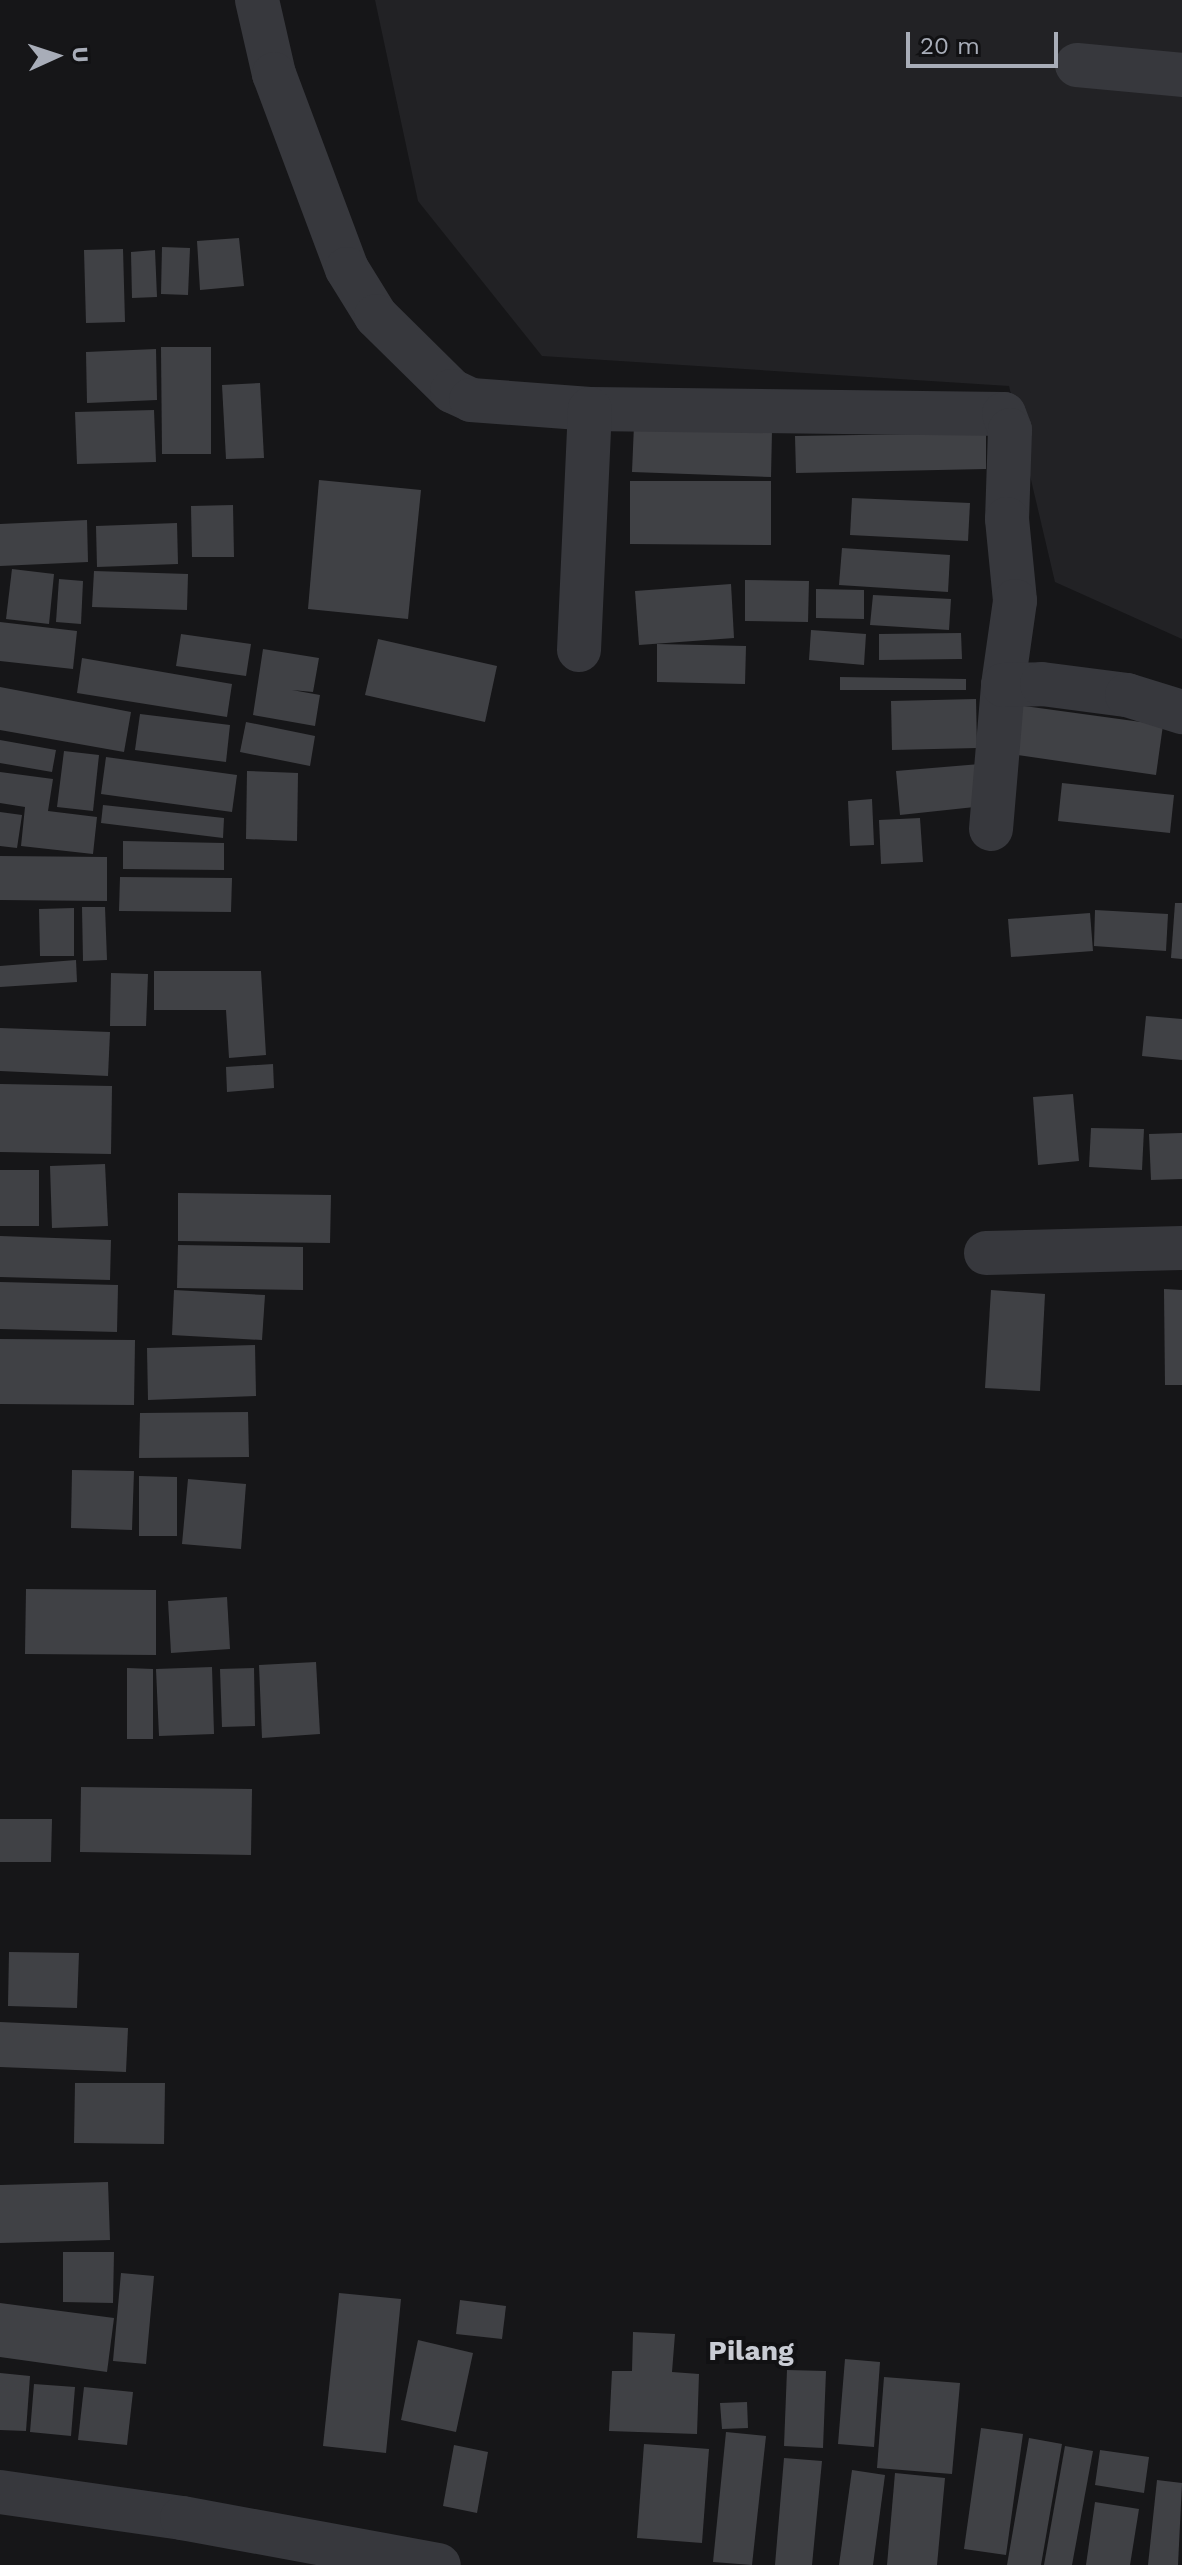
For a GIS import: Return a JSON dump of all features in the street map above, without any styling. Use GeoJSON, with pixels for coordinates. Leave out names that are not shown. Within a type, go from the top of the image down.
{"type":"FeatureCollection","features":[{"type":"Feature","properties":{"kind":"street"},"geometry":{"type":"LineString","coordinates":[[257,0],[274,74],[314,192],[347,269],[376,316],[412,357],[452,391],[471,400],[590,409],[690,406],[1004,414],[1010,430],[1007,519],[1015,601],[1003,685],[991,829]]}},
{"type":"Feature","properties":{"kind":"street"},"geometry":{"type":"LineString","coordinates":[[1077,65],[1182,75]]}},
{"type":"Feature","properties":{"kind":"street"},"geometry":{"type":"LineString","coordinates":[[579,650],[590,409]]}},
{"type":"Feature","properties":{"kind":"street"},"geometry":{"type":"LineString","coordinates":[[1003,685],[1042,684],[1127,695],[1182,712]]}},
{"type":"Feature","properties":{"kind":"street"},"geometry":{"type":"LineString","coordinates":[[986,1253],[1182,1248]]}},
{"type":"Feature","properties":{"kind":"street"},"geometry":{"type":"LineString","coordinates":[[0,2492],[182,2518],[439,2565]]}},
{"type":"Feature","properties":{"kind":"shaded area"},"geometry":{"type":"Polygon","coordinates":[[[375,0],[1182,0],[1182,639],[1055,582],[1009,386],[542,356],[418,201],[375,0]]]}},
{"type":"Feature","properties":{"kind":"building"},"geometry":{"type":"Polygon","coordinates":[[[239,238],[244,286],[200,290],[197,241],[239,238]]]}},
{"type":"Feature","properties":{"kind":"building"},"geometry":{"type":"Polygon","coordinates":[[[162,247],[190,248],[188,295],[161,294],[162,247]]]}},
{"type":"Feature","properties":{"kind":"building"},"geometry":{"type":"Polygon","coordinates":[[[123,249],[125,322],[86,323],[84,250],[123,249]]]}},
{"type":"Feature","properties":{"kind":"building"},"geometry":{"type":"Polygon","coordinates":[[[155,250],[157,297],[132,298],[131,252],[155,250]]]}},
{"type":"Feature","properties":{"kind":"building"},"geometry":{"type":"Polygon","coordinates":[[[161,347],[211,347],[211,454],[162,454],[161,347]]]}},
{"type":"Feature","properties":{"kind":"building"},"geometry":{"type":"Polygon","coordinates":[[[156,349],[157,400],[87,403],[86,352],[156,349]]]}},
{"type":"Feature","properties":{"kind":"building"},"geometry":{"type":"Polygon","coordinates":[[[260,383],[264,458],[226,459],[222,385],[260,383]]]}},
{"type":"Feature","properties":{"kind":"building"},"geometry":{"type":"Polygon","coordinates":[[[154,410],[156,462],[77,464],[75,412],[154,410]]]}},
{"type":"Feature","properties":{"kind":"building"},"geometry":{"type":"Polygon","coordinates":[[[634,425],[772,430],[771,477],[632,472],[634,425]]]}},
{"type":"Feature","properties":{"kind":"building"},"geometry":{"type":"Polygon","coordinates":[[[986,433],[986,469],[796,473],[795,436],[986,433]]]}},
{"type":"Feature","properties":{"kind":"building"},"geometry":{"type":"Polygon","coordinates":[[[319,480],[421,490],[408,619],[308,609],[319,480]]]}},
{"type":"Feature","properties":{"kind":"building"},"geometry":{"type":"Polygon","coordinates":[[[630,481],[771,481],[771,545],[630,544],[630,481]]]}},
{"type":"Feature","properties":{"kind":"building"},"geometry":{"type":"Polygon","coordinates":[[[852,498],[970,503],[968,541],[850,535],[852,498]]]}},
{"type":"Feature","properties":{"kind":"building"},"geometry":{"type":"Polygon","coordinates":[[[233,505],[234,557],[192,557],[191,506],[233,505]]]}},
{"type":"Feature","properties":{"kind":"building"},"geometry":{"type":"Polygon","coordinates":[[[87,520],[88,562],[0,566],[0,524],[87,520]]]}},
{"type":"Feature","properties":{"kind":"building"},"geometry":{"type":"Polygon","coordinates":[[[177,523],[178,564],[97,567],[96,526],[177,523]]]}},
{"type":"Feature","properties":{"kind":"building"},"geometry":{"type":"Polygon","coordinates":[[[842,548],[950,555],[948,592],[839,585],[842,548]]]}},
{"type":"Feature","properties":{"kind":"building"},"geometry":{"type":"Polygon","coordinates":[[[12,569],[54,574],[49,624],[6,619],[12,569]]]}},
{"type":"Feature","properties":{"kind":"building"},"geometry":{"type":"Polygon","coordinates":[[[94,571],[188,574],[187,610],[92,607],[94,571]]]}},
{"type":"Feature","properties":{"kind":"building"},"geometry":{"type":"Polygon","coordinates":[[[59,579],[83,581],[81,624],[56,622],[59,579]]]}},
{"type":"Feature","properties":{"kind":"building"},"geometry":{"type":"Polygon","coordinates":[[[745,580],[809,581],[808,622],[745,621],[745,580]]]}},
{"type":"Feature","properties":{"kind":"building"},"geometry":{"type":"Polygon","coordinates":[[[731,584],[734,638],[639,645],[635,591],[731,584]]]}},
{"type":"Feature","properties":{"kind":"building"},"geometry":{"type":"Polygon","coordinates":[[[816,589],[864,590],[864,619],[816,618],[816,589]]]}},
{"type":"Feature","properties":{"kind":"building"},"geometry":{"type":"Polygon","coordinates":[[[873,595],[951,599],[949,630],[870,625],[873,595]]]}},
{"type":"Feature","properties":{"kind":"building"},"geometry":{"type":"Polygon","coordinates":[[[0,622],[77,631],[73,669],[0,661],[0,622]]]}},
{"type":"Feature","properties":{"kind":"building"},"geometry":{"type":"Polygon","coordinates":[[[811,630],[866,634],[864,665],[809,660],[811,630]]]}},
{"type":"Feature","properties":{"kind":"building"},"geometry":{"type":"Polygon","coordinates":[[[961,633],[962,659],[879,660],[879,634],[961,633]]]}},
{"type":"Feature","properties":{"kind":"building"},"geometry":{"type":"Polygon","coordinates":[[[181,634],[251,644],[246,676],[176,666],[181,634]]]}},
{"type":"Feature","properties":{"kind":"building"},"geometry":{"type":"Polygon","coordinates":[[[378,639],[497,666],[485,722],[365,695],[378,639]]]}},
{"type":"Feature","properties":{"kind":"building"},"geometry":{"type":"Polygon","coordinates":[[[657,644],[746,646],[745,684],[657,682],[657,644]]]}},
{"type":"Feature","properties":{"kind":"building"},"geometry":{"type":"Polygon","coordinates":[[[263,649],[319,658],[313,692],[292,690],[320,695],[315,726],[253,715],[263,649]]]}},
{"type":"Feature","properties":{"kind":"building"},"geometry":{"type":"Polygon","coordinates":[[[82,658],[232,684],[227,717],[77,693],[82,658]]]}},
{"type":"Feature","properties":{"kind":"building"},"geometry":{"type":"Polygon","coordinates":[[[840,677],[966,679],[966,690],[840,690],[840,677]]]}},
{"type":"Feature","properties":{"kind":"building"},"geometry":{"type":"Polygon","coordinates":[[[0,687],[131,712],[124,752],[0,730],[0,687]]]}},
{"type":"Feature","properties":{"kind":"building"},"geometry":{"type":"Polygon","coordinates":[[[976,699],[977,748],[892,750],[891,701],[976,699]]]}},
{"type":"Feature","properties":{"kind":"building"},"geometry":{"type":"Polygon","coordinates":[[[1017,705],[1163,725],[1156,775],[1010,754],[1017,705]]]}},
{"type":"Feature","properties":{"kind":"building"},"geometry":{"type":"Polygon","coordinates":[[[140,714],[230,725],[226,762],[135,750],[140,714]]]}},
{"type":"Feature","properties":{"kind":"building"},"geometry":{"type":"Polygon","coordinates":[[[246,722],[315,736],[310,766],[240,752],[246,722]]]}},
{"type":"Feature","properties":{"kind":"building"},"geometry":{"type":"Polygon","coordinates":[[[0,740],[56,750],[52,772],[0,763],[0,740]]]}},
{"type":"Feature","properties":{"kind":"building"},"geometry":{"type":"Polygon","coordinates":[[[64,751],[99,755],[93,811],[57,807],[64,751]]]}},
{"type":"Feature","properties":{"kind":"building"},"geometry":{"type":"Polygon","coordinates":[[[106,757],[237,775],[232,812],[101,794],[106,757]]]}},
{"type":"Feature","properties":{"kind":"building"},"geometry":{"type":"Polygon","coordinates":[[[980,764],[984,806],[900,815],[896,771],[980,764]]]}},
{"type":"Feature","properties":{"kind":"building"},"geometry":{"type":"Polygon","coordinates":[[[247,771],[298,773],[297,841],[246,839],[247,771]]]}},
{"type":"Feature","properties":{"kind":"building"},"geometry":{"type":"Polygon","coordinates":[[[0,772],[53,779],[48,811],[97,817],[93,854],[21,846],[25,807],[0,803],[0,772]]]}},
{"type":"Feature","properties":{"kind":"building"},"geometry":{"type":"Polygon","coordinates":[[[1062,783],[1174,795],[1170,833],[1058,821],[1062,783]]]}},
{"type":"Feature","properties":{"kind":"building"},"geometry":{"type":"Polygon","coordinates":[[[872,799],[874,845],[850,846],[848,801],[872,799]]]}},
{"type":"Feature","properties":{"kind":"building"},"geometry":{"type":"Polygon","coordinates":[[[103,805],[224,818],[223,838],[101,823],[103,805]]]}},
{"type":"Feature","properties":{"kind":"building"},"geometry":{"type":"Polygon","coordinates":[[[0,812],[22,815],[17,848],[0,846],[0,812]]]}},
{"type":"Feature","properties":{"kind":"building"},"geometry":{"type":"Polygon","coordinates":[[[920,818],[923,862],[881,864],[879,820],[920,818]]]}},
{"type":"Feature","properties":{"kind":"building"},"geometry":{"type":"Polygon","coordinates":[[[123,841],[224,843],[224,870],[123,869],[123,841]]]}},
{"type":"Feature","properties":{"kind":"building"},"geometry":{"type":"Polygon","coordinates":[[[0,856],[107,857],[107,901],[0,900],[0,856]]]}},
{"type":"Feature","properties":{"kind":"building"},"geometry":{"type":"Polygon","coordinates":[[[120,877],[232,878],[231,912],[119,911],[120,877]]]}},
{"type":"Feature","properties":{"kind":"building"},"geometry":{"type":"Polygon","coordinates":[[[1175,903],[1182,903],[1182,959],[1171,958],[1175,903]]]}},
{"type":"Feature","properties":{"kind":"building"},"geometry":{"type":"Polygon","coordinates":[[[82,907],[105,907],[107,960],[83,961],[82,907]]]}},
{"type":"Feature","properties":{"kind":"building"},"geometry":{"type":"Polygon","coordinates":[[[74,908],[74,956],[40,956],[39,909],[74,908]]]}},
{"type":"Feature","properties":{"kind":"building"},"geometry":{"type":"Polygon","coordinates":[[[1095,910],[1168,914],[1166,951],[1094,946],[1095,910]]]}},
{"type":"Feature","properties":{"kind":"building"},"geometry":{"type":"Polygon","coordinates":[[[1090,913],[1093,951],[1011,957],[1008,919],[1090,913]]]}},
{"type":"Feature","properties":{"kind":"building"},"geometry":{"type":"Polygon","coordinates":[[[76,960],[77,982],[0,987],[0,966],[76,960]]]}},
{"type":"Feature","properties":{"kind":"building"},"geometry":{"type":"Polygon","coordinates":[[[154,971],[261,971],[266,1055],[229,1058],[226,1010],[154,1010],[154,971]]]}},
{"type":"Feature","properties":{"kind":"building"},"geometry":{"type":"Polygon","coordinates":[[[111,973],[148,974],[146,1026],[110,1026],[111,973]]]}},
{"type":"Feature","properties":{"kind":"building"},"geometry":{"type":"Polygon","coordinates":[[[1146,1016],[1182,1019],[1182,1060],[1142,1056],[1146,1016]]]}},
{"type":"Feature","properties":{"kind":"building"},"geometry":{"type":"Polygon","coordinates":[[[0,1028],[110,1032],[108,1076],[0,1071],[0,1028]]]}},
{"type":"Feature","properties":{"kind":"building"},"geometry":{"type":"Polygon","coordinates":[[[273,1064],[274,1088],[227,1092],[226,1067],[273,1064]]]}},
{"type":"Feature","properties":{"kind":"building"},"geometry":{"type":"Polygon","coordinates":[[[0,1084],[112,1086],[111,1154],[0,1152],[0,1084]]]}},
{"type":"Feature","properties":{"kind":"building"},"geometry":{"type":"Polygon","coordinates":[[[1073,1094],[1079,1161],[1038,1165],[1033,1097],[1073,1094]]]}},
{"type":"Feature","properties":{"kind":"building"},"geometry":{"type":"Polygon","coordinates":[[[1091,1128],[1144,1129],[1142,1170],[1089,1167],[1091,1128]]]}},
{"type":"Feature","properties":{"kind":"building"},"geometry":{"type":"Polygon","coordinates":[[[1182,1133],[1182,1179],[1151,1180],[1149,1134],[1182,1133]]]}},
{"type":"Feature","properties":{"kind":"building"},"geometry":{"type":"Polygon","coordinates":[[[105,1164],[108,1226],[52,1228],[50,1166],[105,1164]]]}},
{"type":"Feature","properties":{"kind":"building"},"geometry":{"type":"Polygon","coordinates":[[[0,1170],[39,1170],[39,1226],[0,1226],[0,1170]]]}},
{"type":"Feature","properties":{"kind":"building"},"geometry":{"type":"Polygon","coordinates":[[[178,1193],[331,1195],[330,1243],[178,1241],[178,1193]]]}},
{"type":"Feature","properties":{"kind":"building"},"geometry":{"type":"Polygon","coordinates":[[[0,1236],[111,1240],[110,1280],[0,1277],[0,1236]]]}},
{"type":"Feature","properties":{"kind":"building"},"geometry":{"type":"Polygon","coordinates":[[[178,1245],[303,1247],[303,1290],[177,1288],[178,1245]]]}},
{"type":"Feature","properties":{"kind":"building"},"geometry":{"type":"Polygon","coordinates":[[[0,1282],[118,1285],[117,1332],[0,1329],[0,1282]]]}},
{"type":"Feature","properties":{"kind":"building"},"geometry":{"type":"Polygon","coordinates":[[[1164,1289],[1182,1290],[1182,1385],[1165,1385],[1164,1289]]]}},
{"type":"Feature","properties":{"kind":"building"},"geometry":{"type":"Polygon","coordinates":[[[174,1290],[265,1295],[262,1340],[172,1335],[174,1290]]]}},
{"type":"Feature","properties":{"kind":"building"},"geometry":{"type":"Polygon","coordinates":[[[991,1290],[1045,1294],[1040,1391],[985,1388],[991,1290]]]}},
{"type":"Feature","properties":{"kind":"building"},"geometry":{"type":"Polygon","coordinates":[[[0,1339],[135,1340],[134,1405],[0,1404],[0,1339]]]}},
{"type":"Feature","properties":{"kind":"building"},"geometry":{"type":"Polygon","coordinates":[[[255,1345],[256,1396],[148,1400],[147,1348],[255,1345]]]}},
{"type":"Feature","properties":{"kind":"building"},"geometry":{"type":"Polygon","coordinates":[[[248,1412],[249,1457],[139,1458],[140,1413],[248,1412]]]}},
{"type":"Feature","properties":{"kind":"building"},"geometry":{"type":"Polygon","coordinates":[[[72,1470],[134,1471],[132,1530],[71,1528],[72,1470]]]}},
{"type":"Feature","properties":{"kind":"building"},"geometry":{"type":"Polygon","coordinates":[[[139,1476],[177,1477],[177,1536],[139,1536],[139,1476]]]}},
{"type":"Feature","properties":{"kind":"building"},"geometry":{"type":"Polygon","coordinates":[[[188,1479],[246,1484],[241,1549],[182,1544],[188,1479]]]}},
{"type":"Feature","properties":{"kind":"building"},"geometry":{"type":"Polygon","coordinates":[[[26,1589],[156,1590],[156,1655],[25,1654],[26,1589]]]}},
{"type":"Feature","properties":{"kind":"building"},"geometry":{"type":"Polygon","coordinates":[[[227,1597],[230,1649],[171,1653],[168,1601],[227,1597]]]}},
{"type":"Feature","properties":{"kind":"building"},"geometry":{"type":"Polygon","coordinates":[[[316,1662],[320,1734],[262,1738],[259,1665],[316,1662]]]}},
{"type":"Feature","properties":{"kind":"building"},"geometry":{"type":"Polygon","coordinates":[[[212,1667],[214,1734],[159,1736],[156,1669],[212,1667]]]}},
{"type":"Feature","properties":{"kind":"building"},"geometry":{"type":"Polygon","coordinates":[[[127,1668],[153,1669],[153,1739],[127,1739],[127,1668]]]}},
{"type":"Feature","properties":{"kind":"building"},"geometry":{"type":"Polygon","coordinates":[[[254,1668],[255,1726],[222,1727],[220,1669],[254,1668]]]}},
{"type":"Feature","properties":{"kind":"building"},"geometry":{"type":"Polygon","coordinates":[[[81,1787],[252,1789],[251,1855],[80,1852],[81,1787]]]}},
{"type":"Feature","properties":{"kind":"building"},"geometry":{"type":"Polygon","coordinates":[[[0,1819],[52,1819],[51,1862],[0,1862],[0,1819]]]}},
{"type":"Feature","properties":{"kind":"building"},"geometry":{"type":"Polygon","coordinates":[[[9,1952],[79,1953],[77,2008],[8,2006],[9,1952]]]}},
{"type":"Feature","properties":{"kind":"building"},"geometry":{"type":"Polygon","coordinates":[[[0,2022],[128,2028],[126,2072],[0,2067],[0,2022]]]}},
{"type":"Feature","properties":{"kind":"building"},"geometry":{"type":"Polygon","coordinates":[[[75,2083],[165,2083],[164,2144],[74,2143],[75,2083]]]}},
{"type":"Feature","properties":{"kind":"building"},"geometry":{"type":"Polygon","coordinates":[[[108,2182],[110,2240],[0,2243],[0,2185],[108,2182]]]}},
{"type":"Feature","properties":{"kind":"building"},"geometry":{"type":"Polygon","coordinates":[[[63,2252],[114,2252],[113,2303],[63,2302],[63,2252]]]}},
{"type":"Feature","properties":{"kind":"building"},"geometry":{"type":"Polygon","coordinates":[[[121,2273],[154,2276],[146,2364],[113,2361],[121,2273]]]}},
{"type":"Feature","properties":{"kind":"building"},"geometry":{"type":"Polygon","coordinates":[[[339,2293],[401,2299],[386,2453],[323,2446],[339,2293]]]}},
{"type":"Feature","properties":{"kind":"building"},"geometry":{"type":"Polygon","coordinates":[[[460,2300],[506,2306],[502,2339],[456,2334],[460,2300]]]}},
{"type":"Feature","properties":{"kind":"building"},"geometry":{"type":"Polygon","coordinates":[[[0,2303],[114,2318],[107,2372],[0,2357],[0,2303]]]}},
{"type":"Feature","properties":{"kind":"building"},"geometry":{"type":"Polygon","coordinates":[[[633,2332],[675,2334],[672,2372],[699,2374],[697,2434],[609,2431],[612,2371],[632,2371],[633,2332]]]}},
{"type":"Feature","properties":{"kind":"building"},"geometry":{"type":"Polygon","coordinates":[[[418,2340],[473,2353],[456,2432],[401,2420],[418,2340]]]}},
{"type":"Feature","properties":{"kind":"building"},"geometry":{"type":"Polygon","coordinates":[[[845,2359],[880,2362],[874,2447],[838,2444],[845,2359]]]}},
{"type":"Feature","properties":{"kind":"building"},"geometry":{"type":"Polygon","coordinates":[[[787,2370],[826,2371],[823,2448],[784,2446],[787,2370]]]}},
{"type":"Feature","properties":{"kind":"building"},"geometry":{"type":"Polygon","coordinates":[[[0,2373],[30,2376],[26,2431],[0,2430],[0,2373]]]}},
{"type":"Feature","properties":{"kind":"building"},"geometry":{"type":"Polygon","coordinates":[[[884,2377],[960,2383],[952,2474],[877,2468],[884,2377]]]}},
{"type":"Feature","properties":{"kind":"building"},"geometry":{"type":"Polygon","coordinates":[[[34,2384],[75,2387],[71,2436],[30,2432],[34,2384]]]}},
{"type":"Feature","properties":{"kind":"building"},"geometry":{"type":"Polygon","coordinates":[[[84,2387],[133,2392],[127,2445],[78,2440],[84,2387]]]}},
{"type":"Feature","properties":{"kind":"building"},"geometry":{"type":"Polygon","coordinates":[[[747,2402],[748,2428],[722,2429],[720,2403],[747,2402]]]}},
{"type":"Feature","properties":{"kind":"building"},"geometry":{"type":"Polygon","coordinates":[[[981,2428],[1023,2434],[1006,2555],[964,2549],[981,2428]]]}},
{"type":"Feature","properties":{"kind":"building"},"geometry":{"type":"Polygon","coordinates":[[[726,2432],[766,2436],[752,2565],[713,2562],[726,2432]]]}},
{"type":"Feature","properties":{"kind":"building"},"geometry":{"type":"Polygon","coordinates":[[[1029,2438],[1062,2444],[1041,2565],[1007,2565],[1029,2438]]]}},
{"type":"Feature","properties":{"kind":"building"},"geometry":{"type":"Polygon","coordinates":[[[644,2444],[709,2449],[702,2543],[637,2538],[644,2444]]]}},
{"type":"Feature","properties":{"kind":"building"},"geometry":{"type":"Polygon","coordinates":[[[454,2445],[488,2452],[477,2513],[443,2506],[454,2445]]]}},
{"type":"Feature","properties":{"kind":"building"},"geometry":{"type":"Polygon","coordinates":[[[1065,2446],[1093,2451],[1072,2565],[1044,2565],[1065,2446]]]}},
{"type":"Feature","properties":{"kind":"building"},"geometry":{"type":"Polygon","coordinates":[[[1100,2450],[1149,2457],[1144,2493],[1095,2485],[1100,2450]]]}},
{"type":"Feature","properties":{"kind":"building"},"geometry":{"type":"Polygon","coordinates":[[[784,2458],[822,2461],[812,2565],[775,2565],[784,2458]]]}},
{"type":"Feature","properties":{"kind":"building"},"geometry":{"type":"Polygon","coordinates":[[[852,2470],[885,2475],[873,2565],[839,2565],[852,2470]]]}},
{"type":"Feature","properties":{"kind":"building"},"geometry":{"type":"Polygon","coordinates":[[[895,2473],[945,2478],[937,2565],[887,2565],[895,2473]]]}},
{"type":"Feature","properties":{"kind":"building"},"geometry":{"type":"Polygon","coordinates":[[[1157,2480],[1182,2483],[1178,2565],[1148,2565],[1157,2480]]]}},
{"type":"Feature","properties":{"kind":"building"},"geometry":{"type":"Polygon","coordinates":[[[1095,2502],[1139,2509],[1130,2565],[1086,2565],[1095,2502]]]}},
{"type":"Feature","properties":{"kind":"district","name":"Pilang"},"geometry":{"type":"Point","coordinates":[751,2351]}}]}
